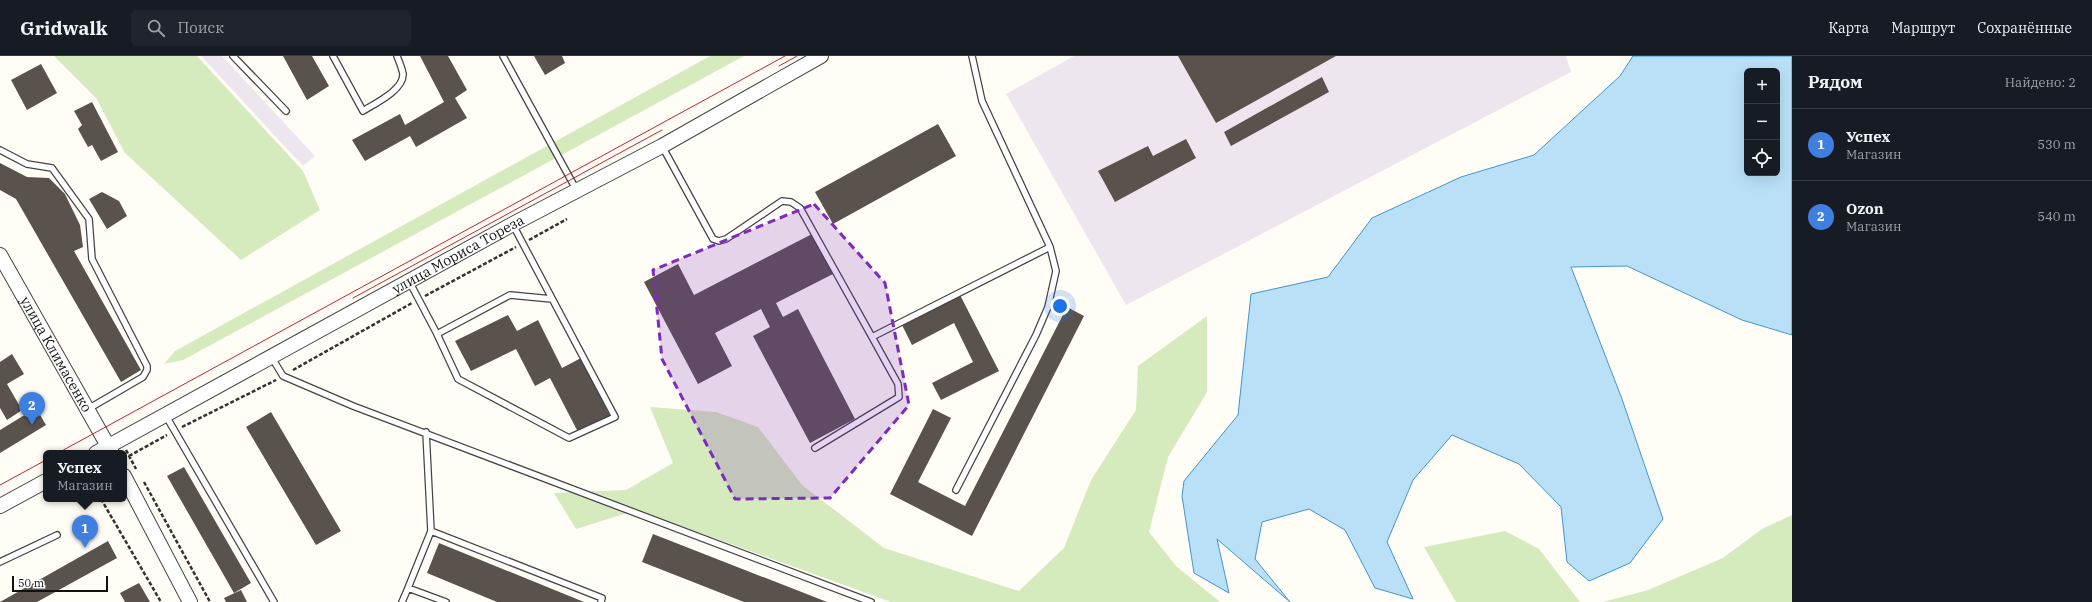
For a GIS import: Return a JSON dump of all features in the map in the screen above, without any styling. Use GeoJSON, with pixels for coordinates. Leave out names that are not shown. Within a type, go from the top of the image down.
{"type":"FeatureCollection","features":[{"type":"Feature","properties":{"kind":"street","name":"улица Мориса Тореза"},"geometry":{"type":"LineString","coordinates":[[109,448],[512,224],[662,146],[821,56]]}},
{"type":"Feature","properties":{"kind":"street","name":"улица Климасенко"},"geometry":{"type":"LineString","coordinates":[[0,255],[109,448]]}},
{"type":"Feature","properties":{"kind":"street"},"geometry":{"type":"LineString","coordinates":[[127,482],[190,602]]}},
{"type":"Feature","properties":{"kind":"street"},"geometry":{"type":"LineString","coordinates":[[0,506],[43,483]]}},
{"type":"Feature","properties":{"kind":"lane"},"geometry":{"type":"LineString","coordinates":[[233,56],[286,111]]}},
{"type":"Feature","properties":{"kind":"lane"},"geometry":{"type":"LineString","coordinates":[[333,56],[363,111],[392,93],[400,84],[403,75],[397,56]]}},
{"type":"Feature","properties":{"kind":"lane"},"geometry":{"type":"LineString","coordinates":[[503,56],[577,191]]}},
{"type":"Feature","properties":{"kind":"lane"},"geometry":{"type":"LineString","coordinates":[[956,490],[1036,335],[1048,308],[1056,271],[1050,247],[982,101],[972,56]]}},
{"type":"Feature","properties":{"kind":"lane"},"geometry":{"type":"LineString","coordinates":[[662,146],[713,239],[719,241],[726,239],[782,201],[791,202],[800,208],[898,384],[900,397],[815,448]]}},
{"type":"Feature","properties":{"kind":"lane"},"geometry":{"type":"LineString","coordinates":[[0,150],[27,164],[52,168],[89,219],[92,259],[146,366],[147,370],[143,377],[87,409]]}},
{"type":"Feature","properties":{"kind":"lane"},"geometry":{"type":"LineString","coordinates":[[409,281],[437,334],[458,379],[569,438],[615,417],[512,224]]}},
{"type":"Feature","properties":{"kind":"lane"},"geometry":{"type":"LineString","coordinates":[[872,337],[1050,247]]}},
{"type":"Feature","properties":{"kind":"lane"},"geometry":{"type":"LineString","coordinates":[[437,334],[510,295],[552,299]]}},
{"type":"Feature","properties":{"kind":"lane"},"geometry":{"type":"LineString","coordinates":[[272,358],[282,376],[353,406],[426,432],[871,602]]}},
{"type":"Feature","properties":{"kind":"lane"},"geometry":{"type":"LineString","coordinates":[[165,416],[274,602]]}},
{"type":"Feature","properties":{"kind":"lane"},"geometry":{"type":"LineString","coordinates":[[402,602],[431,531],[426,432]]}},
{"type":"Feature","properties":{"kind":"lane"},"geometry":{"type":"LineString","coordinates":[[431,531],[602,598],[601,602]]}},
{"type":"Feature","properties":{"kind":"lane"},"geometry":{"type":"LineString","coordinates":[[0,562],[58,535]]}},
{"type":"Feature","properties":{"kind":"lane"},"geometry":{"type":"LineString","coordinates":[[408,588],[446,602]]}},
{"type":"Feature","properties":{"kind":"path"},"geometry":{"type":"LineString","coordinates":[[137,470],[129,456],[282,376],[419,299],[567,219]]}},
{"type":"Feature","properties":{"kind":"path"},"geometry":{"type":"LineString","coordinates":[[141,477],[210,602]]}},
{"type":"Feature","properties":{"kind":"path"},"geometry":{"type":"LineString","coordinates":[[103,502],[161,602]]}},
{"type":"Feature","properties":{"kind":"highlighted area"},"geometry":{"type":"Polygon","coordinates":[[[814,204],[885,283],[909,405],[830,498],[735,499],[662,359],[653,270],[814,204]]]}},
{"type":"Feature","properties":{"kind":"shaded area"},"geometry":{"type":"Polygon","coordinates":[[[201,56],[222,56],[315,156],[303,166],[201,56]]]}},
{"type":"Feature","properties":{"kind":"shaded area"},"geometry":{"type":"Polygon","coordinates":[[[1074,56],[1566,56],[1571,72],[1126,305],[1006,94],[1074,56]]]}},
{"type":"Feature","properties":{"kind":"green space"},"geometry":{"type":"Polygon","coordinates":[[[54,56],[197,56],[303,171],[320,210],[241,260],[125,153],[96,98],[54,56]]]}},
{"type":"Feature","properties":{"kind":"green space"},"geometry":{"type":"Polygon","coordinates":[[[710,56],[744,56],[183,360],[164,364],[175,351],[710,56]]]}},
{"type":"Feature","properties":{"kind":"green space"},"geometry":{"type":"Polygon","coordinates":[[[1207,316],[1207,392],[1168,457],[1149,532],[1176,566],[1220,602],[891,602],[637,510],[576,529],[554,493],[626,490],[673,463],[650,407],[716,412],[758,427],[802,485],[884,548],[1019,591],[1064,548],[1091,480],[1136,410],[1138,366],[1207,316]]]}},
{"type":"Feature","properties":{"kind":"green space"},"geometry":{"type":"Polygon","coordinates":[[[1792,515],[1792,602],[1603,602],[1648,590],[1723,558],[1762,529],[1792,515]]]}},
{"type":"Feature","properties":{"kind":"green space"},"geometry":{"type":"Polygon","coordinates":[[[1505,531],[1539,549],[1580,602],[1456,602],[1424,547],[1505,531]]]}},
{"type":"Feature","properties":{"kind":"water"},"geometry":{"type":"Polygon","coordinates":[[[1633,56],[1792,56],[1792,335],[1742,320],[1627,266],[1571,267],[1622,399],[1663,519],[1630,563],[1589,581],[1567,562],[1561,507],[1519,464],[1452,435],[1413,480],[1387,542],[1413,599],[1375,588],[1345,530],[1309,509],[1262,522],[1255,559],[1290,602],[1217,539],[1229,593],[1194,573],[1182,496],[1184,481],[1238,415],[1251,294],[1328,277],[1372,218],[1461,177],[1534,155],[1620,76],[1633,56]]]}},
{"type":"Feature","properties":{"kind":"building"},"geometry":{"type":"Polygon","coordinates":[[[283,56],[312,56],[329,86],[307,100],[283,56]]]}},
{"type":"Feature","properties":{"kind":"building"},"geometry":{"type":"Polygon","coordinates":[[[420,56],[448,56],[467,90],[455,98],[467,118],[416,147],[410,136],[365,161],[352,140],[400,114],[405,125],[444,102],[420,56]]]}},
{"type":"Feature","properties":{"kind":"building"},"geometry":{"type":"Polygon","coordinates":[[[534,56],[562,56],[565,63],[545,75],[534,56]]]}},
{"type":"Feature","properties":{"kind":"building"},"geometry":{"type":"Polygon","coordinates":[[[1178,56],[1336,56],[1216,123],[1178,56]]]}},
{"type":"Feature","properties":{"kind":"building"},"geometry":{"type":"Polygon","coordinates":[[[41,64],[57,93],[27,110],[11,80],[41,64]]]}},
{"type":"Feature","properties":{"kind":"building"},"geometry":{"type":"Polygon","coordinates":[[[1322,77],[1329,92],[1231,146],[1224,132],[1322,77]]]}},
{"type":"Feature","properties":{"kind":"building"},"geometry":{"type":"Polygon","coordinates":[[[92,102],[118,152],[101,161],[92,145],[88,147],[78,129],[82,125],[74,111],[92,102]]]}},
{"type":"Feature","properties":{"kind":"building"},"geometry":{"type":"Polygon","coordinates":[[[938,124],[956,156],[833,224],[815,192],[938,124]]]}},
{"type":"Feature","properties":{"kind":"building"},"geometry":{"type":"Polygon","coordinates":[[[1186,139],[1196,158],[1115,202],[1098,171],[1148,146],[1153,156],[1186,139]]]}},
{"type":"Feature","properties":{"kind":"building"},"geometry":{"type":"Polygon","coordinates":[[[0,163],[27,177],[49,178],[65,194],[80,225],[83,247],[74,251],[141,370],[121,382],[16,199],[0,190],[0,163]]]}},
{"type":"Feature","properties":{"kind":"building"},"geometry":{"type":"Polygon","coordinates":[[[102,192],[119,201],[127,216],[107,229],[89,199],[102,192]]]}},
{"type":"Feature","properties":{"kind":"building"},"geometry":{"type":"Polygon","coordinates":[[[812,234],[833,274],[776,303],[783,317],[798,309],[855,419],[810,443],[753,336],[770,327],[761,309],[715,333],[732,366],[698,384],[644,282],[678,264],[694,295],[812,234]]]}},
{"type":"Feature","properties":{"kind":"building"},"geometry":{"type":"Polygon","coordinates":[[[960,295],[999,371],[941,400],[932,383],[973,362],[954,323],[912,345],[902,325],[960,295]]]}},
{"type":"Feature","properties":{"kind":"building"},"geometry":{"type":"Polygon","coordinates":[[[1067,307],[1084,316],[972,536],[890,494],[933,409],[951,418],[918,482],[965,506],[1067,307]]]}},
{"type":"Feature","properties":{"kind":"building"},"geometry":{"type":"Polygon","coordinates":[[[508,315],[517,331],[538,320],[562,368],[581,358],[610,416],[578,432],[550,378],[535,386],[516,349],[471,371],[455,341],[508,315]]]}},
{"type":"Feature","properties":{"kind":"building"},"geometry":{"type":"Polygon","coordinates":[[[12,354],[24,374],[7,384],[22,410],[7,420],[0,408],[0,362],[12,354]]]}},
{"type":"Feature","properties":{"kind":"building"},"geometry":{"type":"Polygon","coordinates":[[[36,408],[46,425],[0,453],[0,430],[36,408]]]}},
{"type":"Feature","properties":{"kind":"building"},"geometry":{"type":"Polygon","coordinates":[[[271,412],[341,531],[316,545],[246,427],[271,412]]]}},
{"type":"Feature","properties":{"kind":"building"},"geometry":{"type":"Polygon","coordinates":[[[184,467],[251,583],[234,593],[167,476],[184,467]]]}},
{"type":"Feature","properties":{"kind":"building"},"geometry":{"type":"Polygon","coordinates":[[[653,534],[827,602],[744,602],[642,562],[653,534]]]}},
{"type":"Feature","properties":{"kind":"building"},"geometry":{"type":"Polygon","coordinates":[[[108,541],[117,558],[37,602],[0,602],[108,541]]]}},
{"type":"Feature","properties":{"kind":"building"},"geometry":{"type":"Polygon","coordinates":[[[439,543],[584,602],[497,602],[427,573],[439,543]]]}},
{"type":"Feature","properties":{"kind":"building"},"geometry":{"type":"Polygon","coordinates":[[[139,583],[150,602],[125,602],[120,593],[139,583]]]}},
{"type":"Feature","properties":{"kind":"building"},"geometry":{"type":"Polygon","coordinates":[[[241,590],[247,602],[226,602],[224,598],[241,590]]]}},
{"type":"Feature","properties":{"kind":"tram line"},"geometry":{"type":"LineString","coordinates":[[63,450],[785,56]]}},
{"type":"Feature","properties":{"kind":"tram line"},"geometry":{"type":"LineString","coordinates":[[779,66],[797,56]]}},
{"type":"Feature","properties":{"kind":"tram line"},"geometry":{"type":"LineString","coordinates":[[353,298],[662,130]]}},
{"type":"Feature","properties":{"kind":"tram line"},"geometry":{"type":"LineString","coordinates":[[0,485],[43,462]]}},
{"type":"Feature","properties":{"kind":"place","name":"Ozon"},"geometry":{"type":"Point","coordinates":[32,425]}},
{"type":"Feature","properties":{"kind":"place","name":"Успех"},"geometry":{"type":"Point","coordinates":[85,548]}}]}
